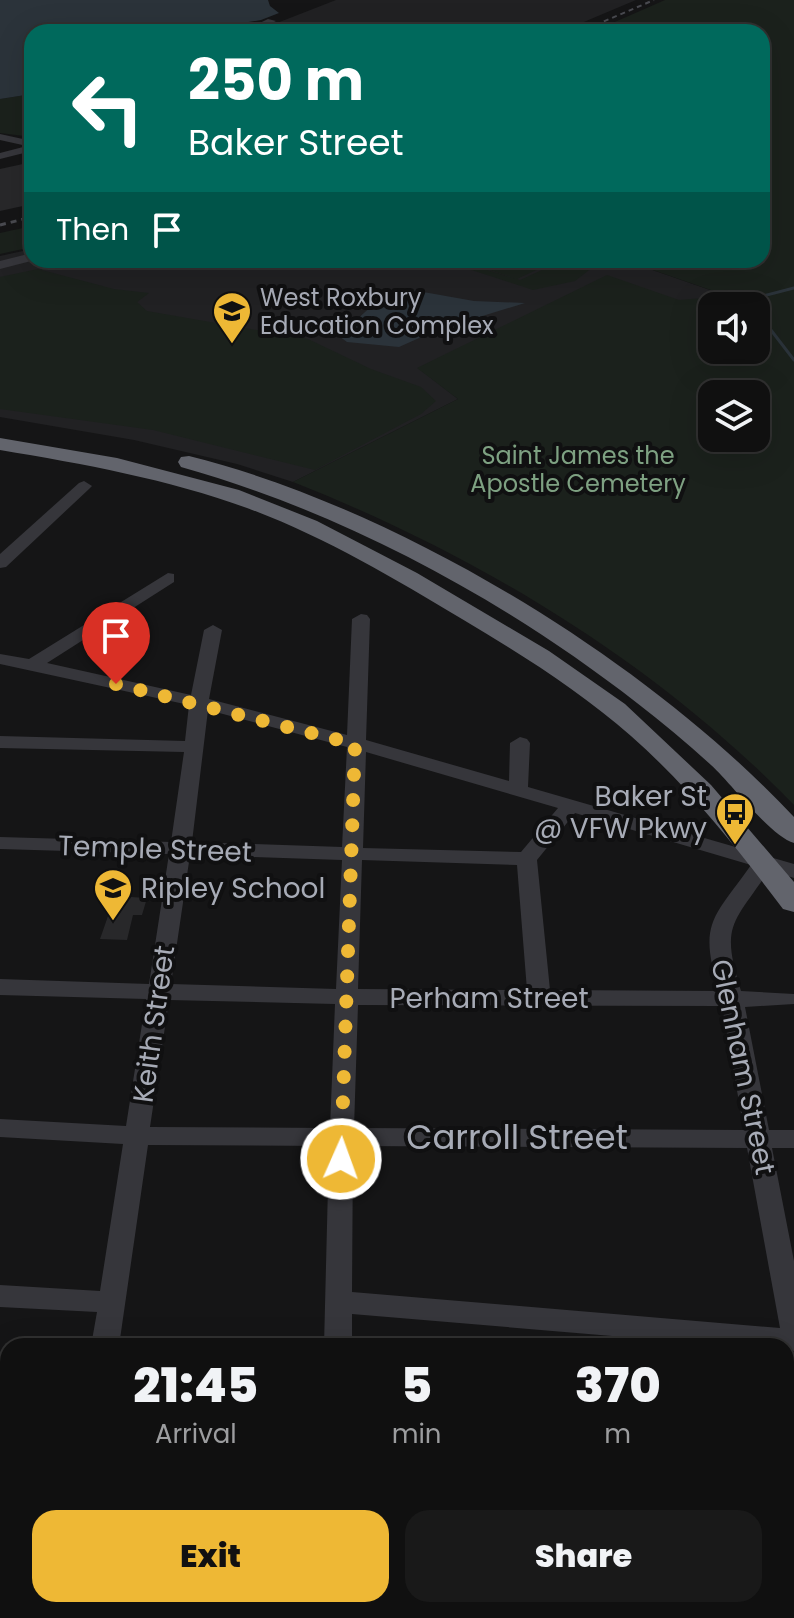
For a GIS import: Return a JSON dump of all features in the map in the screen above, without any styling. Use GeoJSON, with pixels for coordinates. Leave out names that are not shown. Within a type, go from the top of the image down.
{"type":"FeatureCollection","features":[{"type":"Feature","properties":{"kind":"highway"},"geometry":{"type":"LineString","coordinates":[[11,438],[143,451],[224,472],[300,497],[380,533],[553,632],[619,675],[706,744],[794,834]]}},
{"type":"Feature","properties":{"kind":"highway"},"geometry":{"type":"LineString","coordinates":[[11,438],[194,483],[271,509],[360,549],[524,646],[596,695],[671,759],[794,902]]}},
{"type":"Feature","properties":{"kind":"street"},"geometry":{"type":"LineString","coordinates":[[264,24],[271,21]]}},
{"type":"Feature","properties":{"kind":"street"},"geometry":{"type":"LineString","coordinates":[[0,137],[24,145]]}},
{"type":"Feature","properties":{"kind":"street"},"geometry":{"type":"LineString","coordinates":[[0,150],[24,148]]}},
{"type":"Feature","properties":{"kind":"street"},"geometry":{"type":"LineString","coordinates":[[0,157],[24,150]]}},
{"type":"Feature","properties":{"kind":"street"},"geometry":{"type":"LineString","coordinates":[[0,265],[24,259]]}},
{"type":"Feature","properties":{"kind":"street"},"geometry":{"type":"LineString","coordinates":[[0,563],[84,486]]}},
{"type":"Feature","properties":{"kind":"street"},"geometry":{"type":"LineString","coordinates":[[32,665],[168,578]]}},
{"type":"Feature","properties":{"kind":"street"},"geometry":{"type":"LineString","coordinates":[[338,1338],[341,1136],[361,619]]}},
{"type":"Feature","properties":{"kind":"street","name":"Keith Street"},"geometry":{"type":"LineString","coordinates":[[106,1338],[180,850],[199,703],[213,630]]}},
{"type":"Feature","properties":{"kind":"street"},"geometry":{"type":"LineString","coordinates":[[0,659],[199,703],[355,744],[572,804],[794,871]]}},
{"type":"Feature","properties":{"kind":"street"},"geometry":{"type":"LineString","coordinates":[[0,742],[195,747]]}},
{"type":"Feature","properties":{"kind":"street"},"geometry":{"type":"LineString","coordinates":[[518,789],[520,743]]}},
{"type":"Feature","properties":{"kind":"street"},"geometry":{"type":"LineString","coordinates":[[539,997],[527,859],[572,804]]}},
{"type":"Feature","properties":{"kind":"street","name":"Temple Street"},"geometry":{"type":"LineString","coordinates":[[0,843],[527,859]]}},
{"type":"Feature","properties":{"kind":"street","name":"Glenham Street"},"geometry":{"type":"LineString","coordinates":[[763,863],[751,885],[738,896],[718,933],[794,1332]]}},
{"type":"Feature","properties":{"kind":"street","name":"Perham Street"},"geometry":{"type":"LineString","coordinates":[[0,987],[348,997],[786,999]]}},
{"type":"Feature","properties":{"kind":"street","name":"Carroll Street"},"geometry":{"type":"LineString","coordinates":[[0,1128],[138,1136],[794,1139]]}},
{"type":"Feature","properties":{"kind":"street"},"geometry":{"type":"LineString","coordinates":[[0,1296],[112,1302]]}},
{"type":"Feature","properties":{"kind":"street"},"geometry":{"type":"LineString","coordinates":[[338,1302],[770,1338]]}},
{"type":"Feature","properties":{"kind":"shaded area"},"geometry":{"type":"Polygon","coordinates":[[[0,0],[268,0],[279,13],[237,24],[24,24],[24,95],[0,99],[0,0]]]}},
{"type":"Feature","properties":{"kind":"shaded area"},"geometry":{"type":"Polygon","coordinates":[[[336,0],[636,0],[579,24],[274,24],[336,0]]]}},
{"type":"Feature","properties":{"kind":"shaded area","name":"West Roxbury Education Complex"},"geometry":{"type":"Polygon","coordinates":[[[24,251],[24,268],[647,268],[716,292],[698,292],[698,309],[418,368],[458,399],[293,482],[237,464],[134,440],[0,417],[0,256],[24,251]]]}},
{"type":"Feature","properties":{"kind":"shaded area"},"geometry":{"type":"Polygon","coordinates":[[[412,290],[474,301],[525,303],[437,330],[399,347],[347,342],[339,336],[377,301],[412,290]]]}},
{"type":"Feature","properties":{"kind":"green space","name":"Saint James the Apostle Cemetery"},"geometry":{"type":"Polygon","coordinates":[[[665,0],[794,0],[794,805],[683,704],[561,617],[430,543],[293,482],[458,399],[417,368],[607,275],[679,300],[698,298],[698,364],[770,364],[770,292],[716,292],[647,268],[770,268],[770,24],[610,24],[665,0]]]}},
{"type":"Feature","properties":{"kind":"green space"},"geometry":{"type":"Polygon","coordinates":[[[24,95],[24,136],[0,133],[0,99],[24,95]]]}},
{"type":"Feature","properties":{"kind":"green space"},"geometry":{"type":"Polygon","coordinates":[[[24,228],[24,249],[0,254],[0,233],[24,228]]]}},
{"type":"Feature","properties":{"kind":"green space"},"geometry":{"type":"Polygon","coordinates":[[[466,268],[481,268],[520,280],[546,268],[592,268],[575,281],[533,290],[466,268]]]}},
{"type":"Feature","properties":{"kind":"green space"},"geometry":{"type":"Polygon","coordinates":[[[484,268],[541,268],[517,279],[484,268]]]}},
{"type":"Feature","properties":{"kind":"green space"},"geometry":{"type":"Polygon","coordinates":[[[38,269],[114,289],[149,293],[137,302],[147,311],[308,339],[371,369],[421,387],[436,401],[421,414],[315,470],[153,430],[0,409],[0,277],[38,269]]]}},
{"type":"Feature","properties":{"kind":"building"},"geometry":{"type":"Polygon","coordinates":[[[24,164],[24,206],[0,211],[0,169],[24,164]]]}},
{"type":"Feature","properties":{"kind":"building","name":"Ripley School"},"geometry":{"type":"Polygon","coordinates":[[[115,896],[147,898],[142,915],[133,915],[127,940],[100,939],[115,896]]]}},
{"type":"Feature","properties":{"kind":"waterway"},"geometry":{"type":"LineString","coordinates":[[794,288],[755,298],[764,321],[794,360]]}},
{"type":"Feature","properties":{"kind":"railway"},"geometry":{"type":"LineString","coordinates":[[598,24],[654,0]]}},
{"type":"Feature","properties":{"kind":"railway"},"geometry":{"type":"LineString","coordinates":[[0,225],[24,219]]}},
{"type":"Feature","properties":{"kind":"place","name":"West Roxbury Education Complex"},"geometry":{"type":"Point","coordinates":[232,345]}},
{"type":"Feature","properties":{"kind":"place","name":"Baker St @ VFW Pkwy"},"geometry":{"type":"Point","coordinates":[735,846]}},
{"type":"Feature","properties":{"kind":"place","name":"Ripley School"},"geometry":{"type":"Point","coordinates":[113,922]}},
{"type":"Feature","properties":{"kind":"route"},"geometry":{"type":"LineString","coordinates":[[116,684],[355,744],[341,1159]]}}]}
